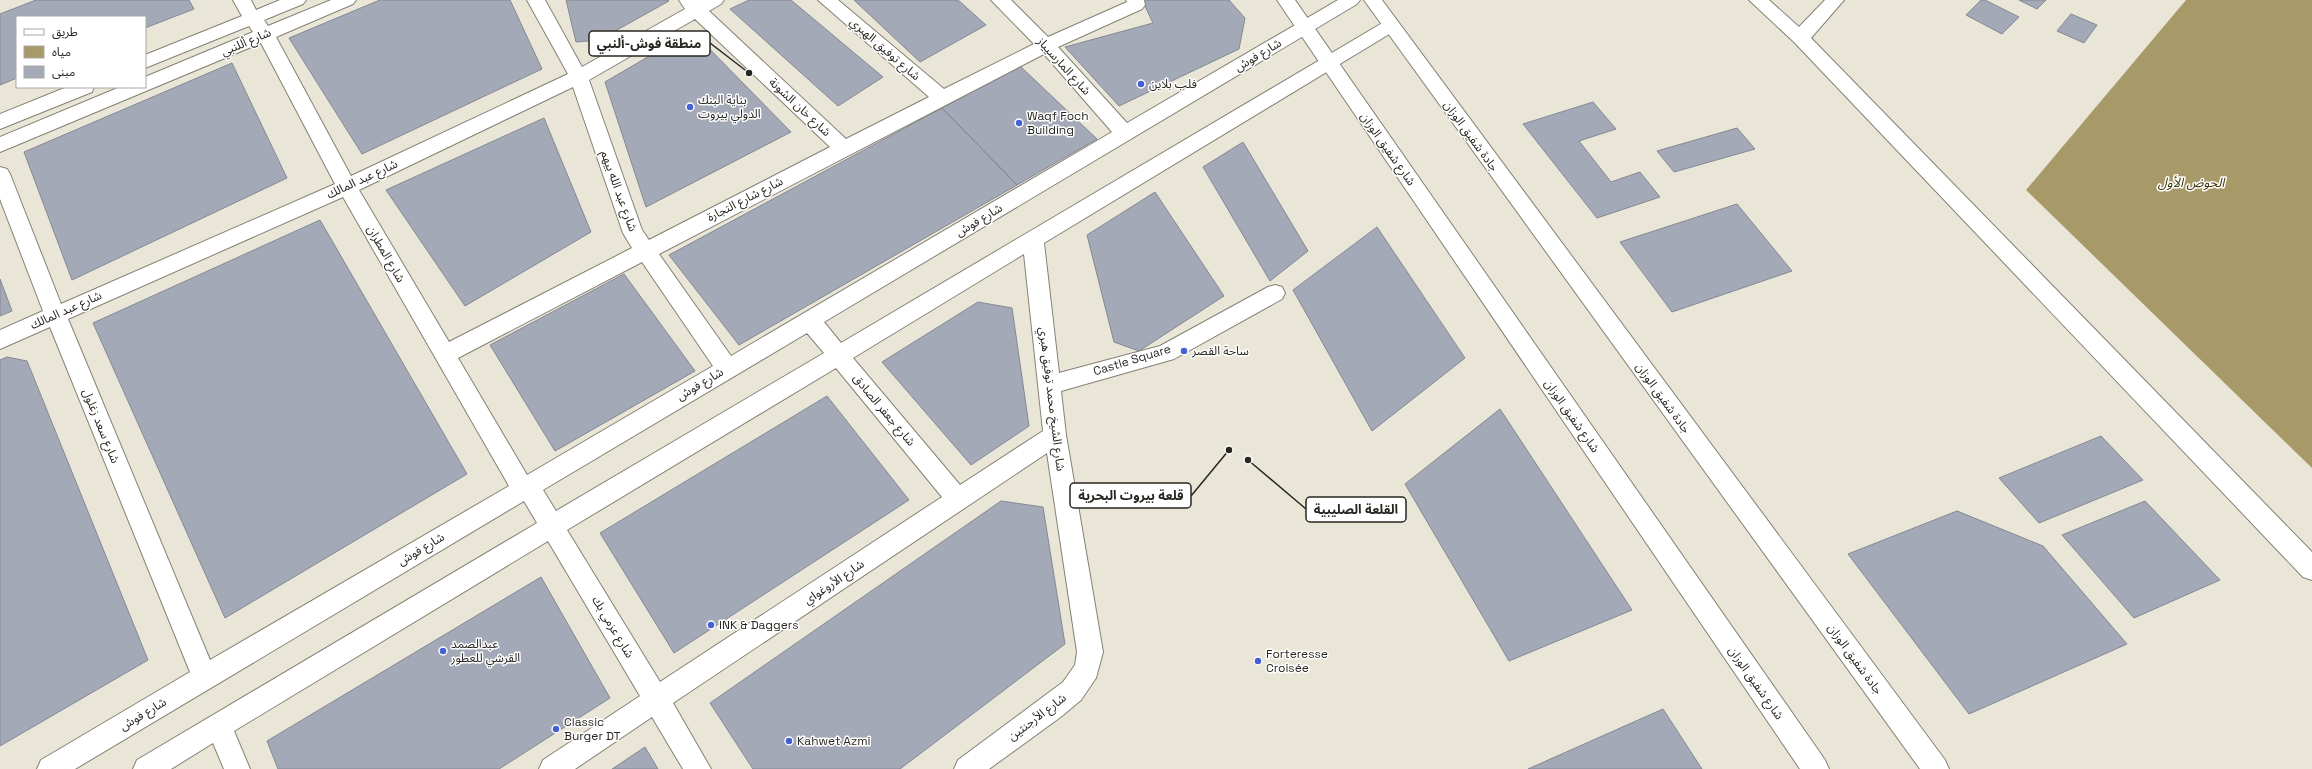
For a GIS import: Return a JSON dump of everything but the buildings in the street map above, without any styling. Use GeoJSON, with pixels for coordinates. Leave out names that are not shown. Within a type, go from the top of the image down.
{"type":"FeatureCollection","features":[{"type":"Feature","properties":{"kind":"main road","name":"شارع المطران"},"geometry":{"type":"LineString","coordinates":[[242,0],[252,18],[264,34],[347,187],[526,488]]}},
{"type":"Feature","properties":{"kind":"main road","name":"شارع أللنبي"},"geometry":{"type":"LineString","coordinates":[[146,62],[297,0]]}},
{"type":"Feature","properties":{"kind":"main road","name":"شارع أللنبي"},"geometry":{"type":"LineString","coordinates":[[146,84],[346,0]]}},
{"type":"Feature","properties":{"kind":"main road","name":"شارع عبد الله بيهم"},"geometry":{"type":"LineString","coordinates":[[536,0],[579,77],[633,233],[727,368]]}},
{"type":"Feature","properties":{"kind":"main road","name":"شارع عبد المالك"},"geometry":{"type":"LineString","coordinates":[[0,340],[55,314],[347,187],[579,77],[691,5],[715,0]]}},
{"type":"Feature","properties":{"kind":"main road","name":"شارع توفيق الهبري"},"geometry":{"type":"LineString","coordinates":[[827,0],[942,98]]}},
{"type":"Feature","properties":{"kind":"main road","name":"شارع المارسيياز"},"geometry":{"type":"LineString","coordinates":[[1000,0],[1046,45],[1125,134]]}},
{"type":"Feature","properties":{"kind":"main road"},"geometry":{"type":"LineString","coordinates":[[1046,45],[1136,5],[1135,0]]}},
{"type":"Feature","properties":{"kind":"main road","name":"شارع شفيق الوزان"},"geometry":{"type":"LineString","coordinates":[[1286,0],[1816,769]]}},
{"type":"Feature","properties":{"kind":"main road","name":"شارع فوش"},"geometry":{"type":"LineString","coordinates":[[50,769],[1351,0]]}},
{"type":"Feature","properties":{"kind":"main road","name":"جادة شفيق الوزان"},"geometry":{"type":"LineString","coordinates":[[1373,0],[1390,26],[1936,769]]}},
{"type":"Feature","properties":{"kind":"main road"},"geometry":{"type":"LineString","coordinates":[[1758,0],[1800,38],[2312,569]]}},
{"type":"Feature","properties":{"kind":"main road"},"geometry":{"type":"LineString","coordinates":[[1800,38],[1835,0]]}},
{"type":"Feature","properties":{"kind":"main road","name":"شارع خان الشونة"},"geometry":{"type":"LineString","coordinates":[[691,5],[844,149]]}},
{"type":"Feature","properties":{"kind":"main road"},"geometry":{"type":"LineString","coordinates":[[146,769],[554,527],[1390,26]]}},
{"type":"Feature","properties":{"kind":"main road","name":"شارع شارع التجارة"},"geometry":{"type":"LineString","coordinates":[[445,354],[1046,45]]}},
{"type":"Feature","properties":{"kind":"main road"},"geometry":{"type":"LineString","coordinates":[[0,122],[83,88]]}},
{"type":"Feature","properties":{"kind":"main road"},"geometry":{"type":"LineString","coordinates":[[0,145],[136,88]]}},
{"type":"Feature","properties":{"kind":"main road","name":"شارع سعد زغلول"},"geometry":{"type":"LineString","coordinates":[[0,174],[55,314],[205,678]]}},
{"type":"Feature","properties":{"kind":"main road","name":"شارع الشيخ محمد توفيق هبري"},"geometry":{"type":"LineString","coordinates":[[1033,240],[1055,436],[1090,652]]}},
{"type":"Feature","properties":{"kind":"main road","name":"Castle Square"},"geometry":{"type":"LineString","coordinates":[[1049,385],[1166,353],[1275,293]]}},
{"type":"Feature","properties":{"kind":"main road","name":"شارع جعفر الصادق"},"geometry":{"type":"LineString","coordinates":[[808,320],[958,500]]}},
{"type":"Feature","properties":{"kind":"main road","name":"شارع الأروغواي"},"geometry":{"type":"LineString","coordinates":[[552,769],[1055,436]]}},
{"type":"Feature","properties":{"kind":"main road","name":"شارع عزمي بك"},"geometry":{"type":"LineString","coordinates":[[526,488],[554,527],[698,769]]}},
{"type":"Feature","properties":{"kind":"main road","name":"شارع الأرجنتين"},"geometry":{"type":"LineString","coordinates":[[966,769],[1053,707],[1072,691],[1087,669],[1090,652]]}},
{"type":"Feature","properties":{"kind":"main road"},"geometry":{"type":"LineString","coordinates":[[219,725],[238,769]]}},
{"type":"Feature","properties":{"kind":"water","name":"الحوض الأول"},"geometry":{"type":"Polygon","coordinates":[[[2186,0],[2312,0],[2312,468],[2026,190],[2186,0]]]}},
{"type":"Feature","properties":{"kind":"place","name":"منطقة فوش-ألنبي"},"geometry":{"type":"Point","coordinates":[749,73]}},
{"type":"Feature","properties":{"kind":"place","name":"فلب بلاين"},"geometry":{"type":"Point","coordinates":[1141,84]}},
{"type":"Feature","properties":{"kind":"place","name":"بناية البنك الدولي بيروت"},"geometry":{"type":"Point","coordinates":[690,107]}},
{"type":"Feature","properties":{"kind":"place","name":"Waqf Foch Building"},"geometry":{"type":"Point","coordinates":[1019,123]}},
{"type":"Feature","properties":{"kind":"place","name":"ساحة القصر"},"geometry":{"type":"Point","coordinates":[1184,351]}},
{"type":"Feature","properties":{"kind":"place","name":"قلعة بيروت البحرية"},"geometry":{"type":"Point","coordinates":[1229,450]}},
{"type":"Feature","properties":{"kind":"place","name":"القلعة الصليبية"},"geometry":{"type":"Point","coordinates":[1248,460]}},
{"type":"Feature","properties":{"kind":"place","name":"INK & Daggers"},"geometry":{"type":"Point","coordinates":[711,625]}},
{"type":"Feature","properties":{"kind":"place","name":"عبدالصمد القرشي للعطور"},"geometry":{"type":"Point","coordinates":[443,651]}},
{"type":"Feature","properties":{"kind":"place","name":"Forteresse Croisée"},"geometry":{"type":"Point","coordinates":[1258,661]}},
{"type":"Feature","properties":{"kind":"place","name":"Classic Burger DT"},"geometry":{"type":"Point","coordinates":[556,729]}},
{"type":"Feature","properties":{"kind":"place","name":"Kahwet Azmi"},"geometry":{"type":"Point","coordinates":[789,741]}}]}
